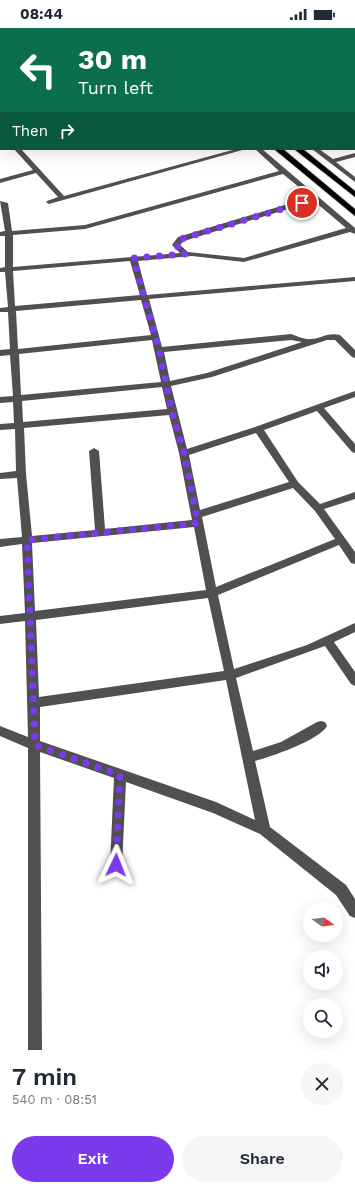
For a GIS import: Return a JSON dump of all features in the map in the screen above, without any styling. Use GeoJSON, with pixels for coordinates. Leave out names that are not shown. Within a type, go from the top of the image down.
{"type":"FeatureCollection","features":[{"type":"Feature","properties":{"kind":"highway"},"geometry":{"type":"LineString","coordinates":[[279,150],[355,213]]}},
{"type":"Feature","properties":{"kind":"highway"},"geometry":{"type":"LineString","coordinates":[[299,150],[355,195]]}},
{"type":"Feature","properties":{"kind":"street"},"geometry":{"type":"LineString","coordinates":[[18,150],[62,198]]}},
{"type":"Feature","properties":{"kind":"street"},"geometry":{"type":"LineString","coordinates":[[49,202],[239,150]]}},
{"type":"Feature","properties":{"kind":"street"},"geometry":{"type":"LineString","coordinates":[[259,150],[353,230]]}},
{"type":"Feature","properties":{"kind":"street"},"geometry":{"type":"LineString","coordinates":[[316,150],[355,180]]}},
{"type":"Feature","properties":{"kind":"street"},"geometry":{"type":"LineString","coordinates":[[331,162],[355,156]]}},
{"type":"Feature","properties":{"kind":"street"},"geometry":{"type":"LineString","coordinates":[[0,181],[37,171]]}},
{"type":"Feature","properties":{"kind":"street"},"geometry":{"type":"LineString","coordinates":[[0,234],[85,227],[285,171]]}},
{"type":"Feature","properties":{"kind":"street"},"geometry":{"type":"LineString","coordinates":[[186,254],[176,245],[181,239],[316,198]]}},
{"type":"Feature","properties":{"kind":"street"},"geometry":{"type":"LineString","coordinates":[[0,203],[5,203],[9,234],[9,269],[18,398],[21,474],[27,540],[29,616],[34,704],[35,1050]]}},
{"type":"Feature","properties":{"kind":"street"},"geometry":{"type":"LineString","coordinates":[[0,270],[186,254],[238,260],[251,259],[353,230]]}},
{"type":"Feature","properties":{"kind":"street"},"geometry":{"type":"LineString","coordinates":[[133,258],[156,337],[172,412],[184,453],[212,593],[264,830]]}},
{"type":"Feature","properties":{"kind":"street"},"geometry":{"type":"LineString","coordinates":[[0,310],[355,279]]}},
{"type":"Feature","properties":{"kind":"street"},"geometry":{"type":"LineString","coordinates":[[0,352],[156,337]]}},
{"type":"Feature","properties":{"kind":"street"},"geometry":{"type":"LineString","coordinates":[[159,350],[291,337],[311,342]]}},
{"type":"Feature","properties":{"kind":"street"},"geometry":{"type":"LineString","coordinates":[[0,400],[167,384],[209,375],[326,337],[338,337],[355,354]]}},
{"type":"Feature","properties":{"kind":"street"},"geometry":{"type":"LineString","coordinates":[[184,453],[258,429],[355,394]]}},
{"type":"Feature","properties":{"kind":"street"},"geometry":{"type":"LineString","coordinates":[[318,407],[355,450]]}},
{"type":"Feature","properties":{"kind":"street"},"geometry":{"type":"LineString","coordinates":[[0,427],[172,412]]}},
{"type":"Feature","properties":{"kind":"street"},"geometry":{"type":"LineString","coordinates":[[258,429],[295,484],[318,508],[340,541],[355,560]]}},
{"type":"Feature","properties":{"kind":"street"},"geometry":{"type":"LineString","coordinates":[[94,452],[100,532]]}},
{"type":"Feature","properties":{"kind":"street"},"geometry":{"type":"LineString","coordinates":[[0,476],[21,474]]}},
{"type":"Feature","properties":{"kind":"street"},"geometry":{"type":"LineString","coordinates":[[0,543],[198,519],[295,484]]}},
{"type":"Feature","properties":{"kind":"street"},"geometry":{"type":"LineString","coordinates":[[318,508],[355,495]]}},
{"type":"Feature","properties":{"kind":"street"},"geometry":{"type":"LineString","coordinates":[[0,620],[212,593],[340,541]]}},
{"type":"Feature","properties":{"kind":"street"},"geometry":{"type":"LineString","coordinates":[[34,704],[230,675],[294,654],[355,627]]}},
{"type":"Feature","properties":{"kind":"street"},"geometry":{"type":"LineString","coordinates":[[327,640],[355,681]]}},
{"type":"Feature","properties":{"kind":"street"},"geometry":{"type":"LineString","coordinates":[[248,758],[279,750],[304,737],[320,726]]}},
{"type":"Feature","properties":{"kind":"street"},"geometry":{"type":"LineString","coordinates":[[0,731],[35,745],[216,808],[264,830],[341,890],[355,911]]}},
{"type":"Feature","properties":{"kind":"street"},"geometry":{"type":"LineString","coordinates":[[116,865],[120,775]]}},
{"type":"Feature","properties":{"kind":"route"},"geometry":{"type":"LineString","coordinates":[[116,865],[120,775],[35,745],[27,540],[198,523],[184,453],[172,412],[159,350],[133,258],[186,254],[176,245],[181,239],[302,203]]}}]}
